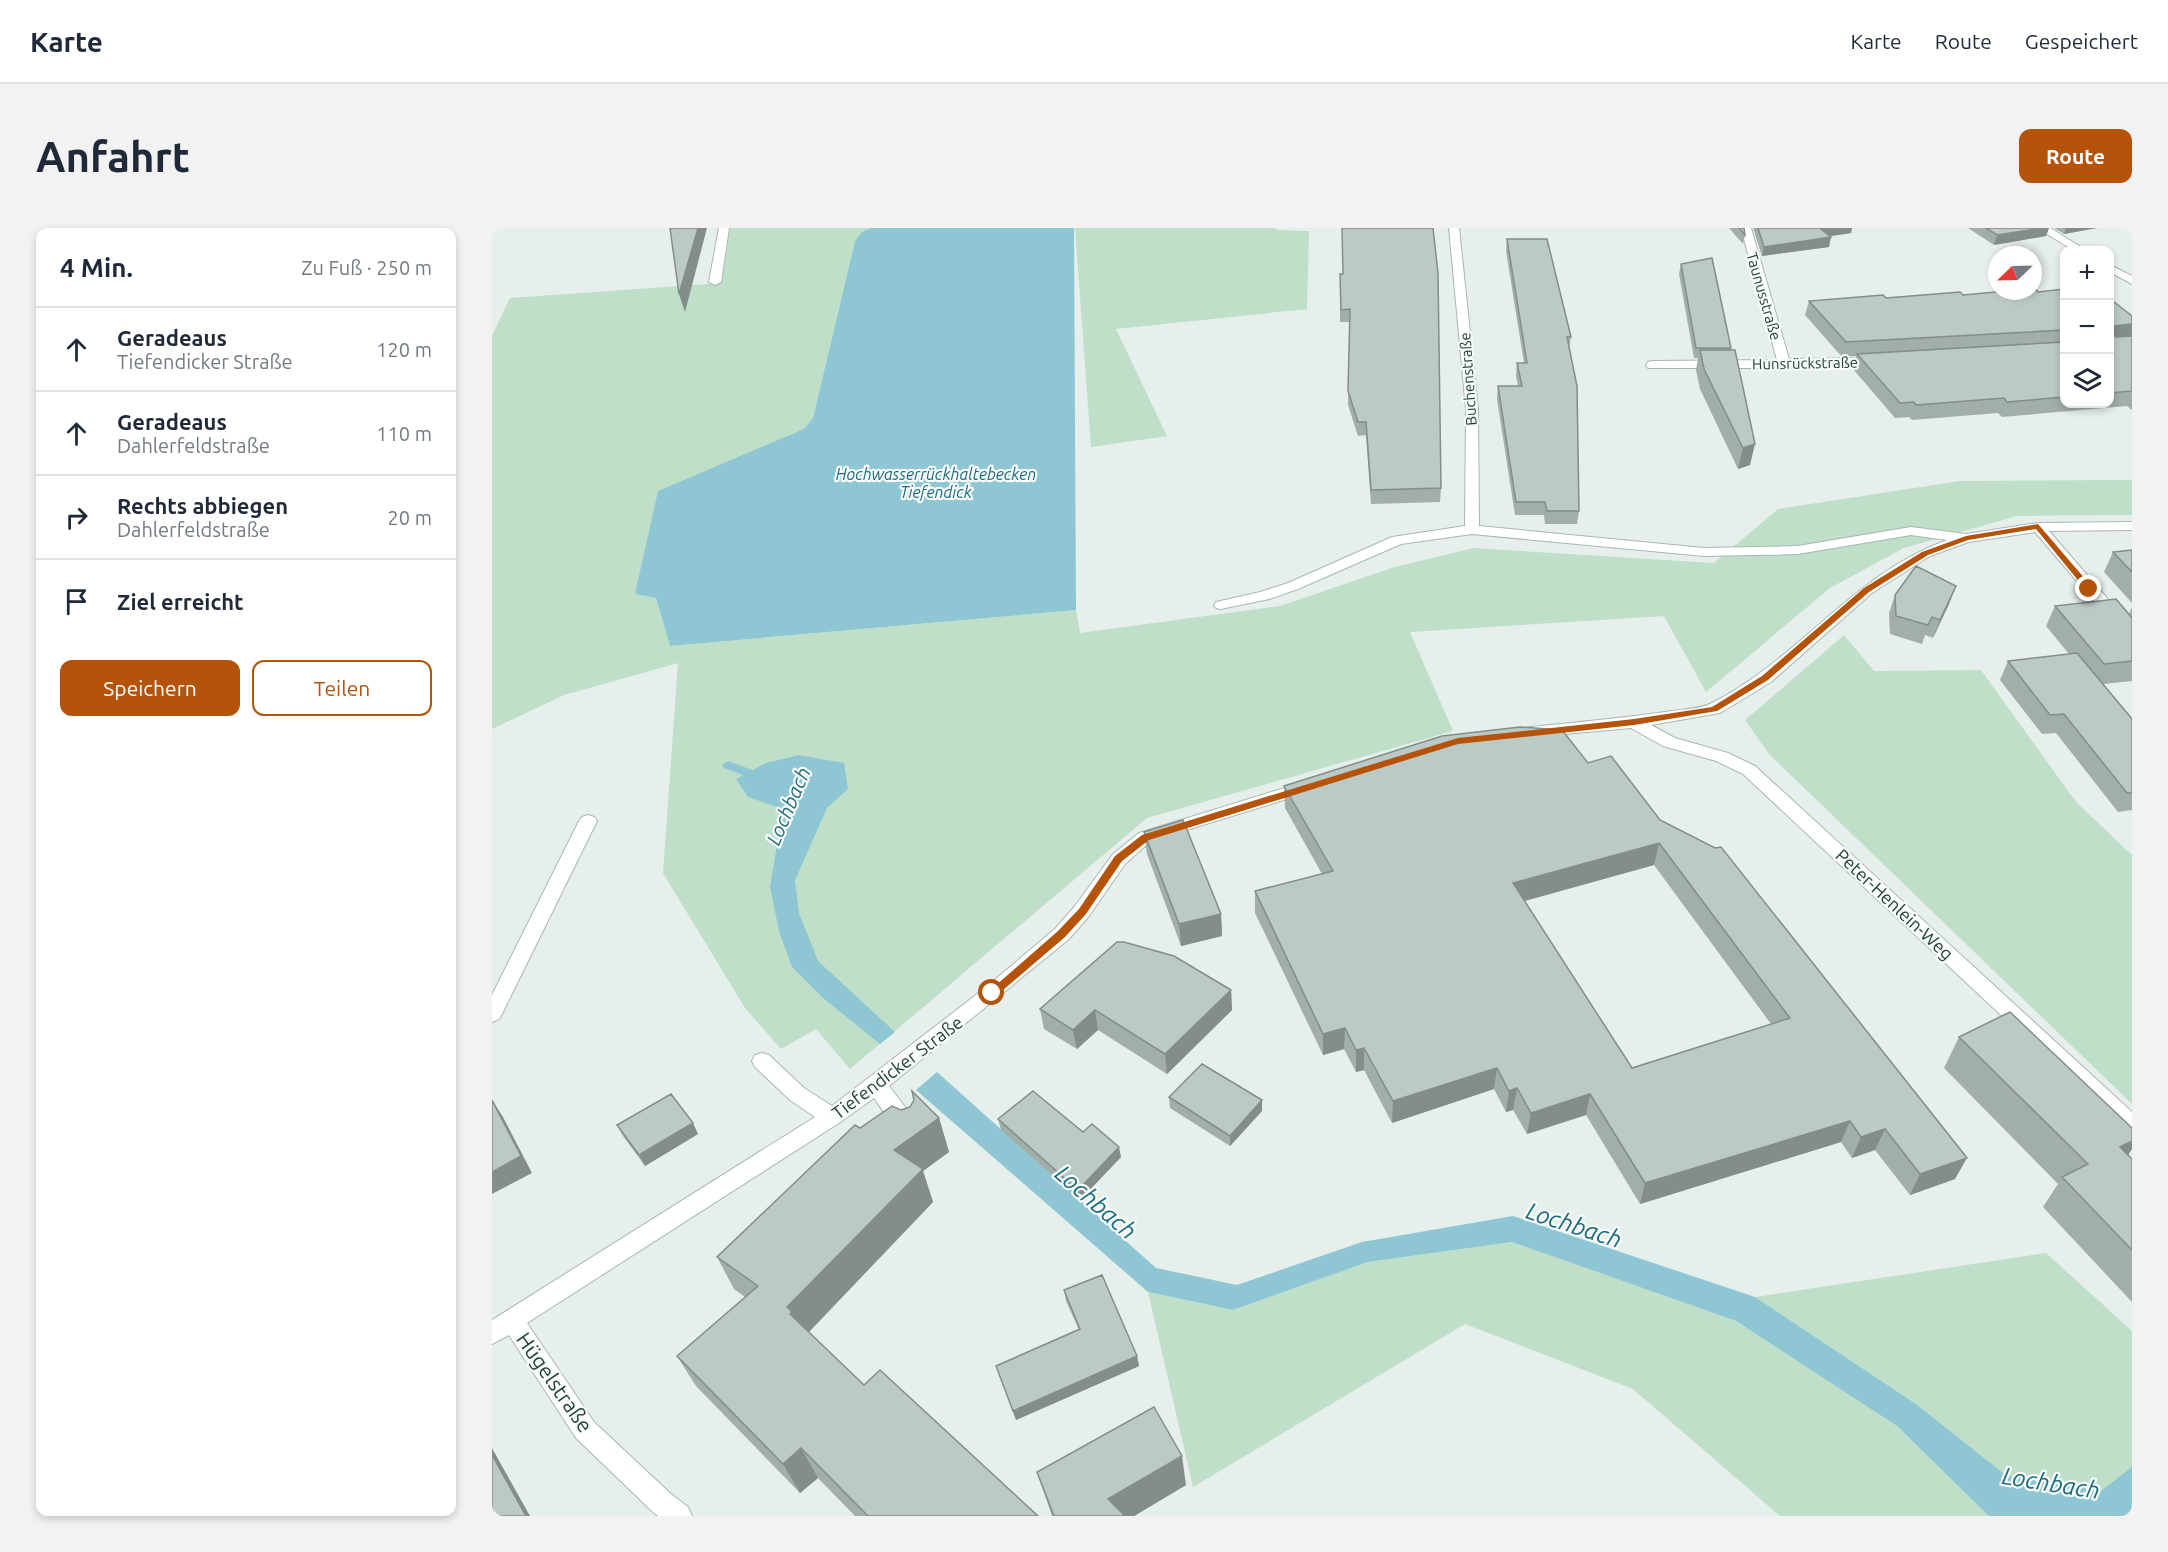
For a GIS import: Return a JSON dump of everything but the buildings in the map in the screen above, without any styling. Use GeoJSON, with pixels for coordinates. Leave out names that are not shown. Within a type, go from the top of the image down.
{"type":"FeatureCollection","features":[{"type":"Feature","properties":{"kind":"street"},"geometry":{"type":"LineString","coordinates":[[715,282],[724,228]]}},
{"type":"Feature","properties":{"kind":"street","name":"Buchenstraße"},"geometry":{"type":"LineString","coordinates":[[1454,228],[1472,409],[1473,530]]}},
{"type":"Feature","properties":{"kind":"street","name":"Taunusstraße"},"geometry":{"type":"LineString","coordinates":[[1746,228],[1784,364]]}},
{"type":"Feature","properties":{"kind":"street"},"geometry":{"type":"LineString","coordinates":[[2042,228],[2073,246]]}},
{"type":"Feature","properties":{"kind":"street"},"geometry":{"type":"LineString","coordinates":[[2114,271],[2132,281]]}},
{"type":"Feature","properties":{"kind":"street","name":"Hunsrückstraße"},"geometry":{"type":"LineString","coordinates":[[1652,365],[1887,361]]}},
{"type":"Feature","properties":{"kind":"street"},"geometry":{"type":"LineString","coordinates":[[1513,734],[1634,722],[1714,709],[1765,678],[1867,590],[1925,553],[1966,538],[2038,527],[2132,526]]}},
{"type":"Feature","properties":{"kind":"street"},"geometry":{"type":"LineString","coordinates":[[2038,527],[2132,637]]}},
{"type":"Feature","properties":{"kind":"street"},"geometry":{"type":"LineString","coordinates":[[1221,605],[1264,596],[1293,586],[1397,540],[1438,533],[1473,530],[1704,552],[1798,550],[1911,531],[1966,538]]}},
{"type":"Feature","properties":{"kind":"street","name":"Peter-Henlein-Weg"},"geometry":{"type":"LineString","coordinates":[[1634,722],[1669,742],[1722,757],[1749,770],[2132,1125]]}},
{"type":"Feature","properties":{"kind":"street","name":"Tiefendicker Straße"},"geometry":{"type":"LineString","coordinates":[[502,1327],[832,1117],[876,1085],[1062,934],[1082,911],[1119,859],[1145,837],[1324,782]]}},
{"type":"Feature","properties":{"kind":"street"},"geometry":{"type":"LineString","coordinates":[[492,1014],[588,822]]}},
{"type":"Feature","properties":{"kind":"street"},"geometry":{"type":"LineString","coordinates":[[762,1061],[796,1094],[832,1117]]}},
{"type":"Feature","properties":{"kind":"street"},"geometry":{"type":"LineString","coordinates":[[876,1085],[913,1133]]}},
{"type":"Feature","properties":{"kind":"street","name":"Hügelstraße"},"geometry":{"type":"LineString","coordinates":[[502,1327],[585,1430],[679,1516]]}},
{"type":"Feature","properties":{"kind":"green space"},"geometry":{"type":"Polygon","coordinates":[[[730,228],[871,228],[862,232],[855,241],[813,418],[805,429],[782,439],[635,594],[656,598],[670,646],[1076,610],[1080,633],[1280,606],[1395,567],[1474,548],[1714,563],[1778,509],[1960,481],[2132,480],[2132,515],[2017,516],[1904,548],[1830,588],[1706,692],[1664,616],[1410,632],[1453,731],[1147,818],[850,1069],[816,1029],[781,1049],[745,1008],[663,873],[678,663],[564,695],[492,729],[492,336],[510,298],[722,283],[730,228]]]}},
{"type":"Feature","properties":{"kind":"green space"},"geometry":{"type":"Polygon","coordinates":[[[1075,228],[1275,228],[1276,230],[1309,231],[1307,309],[1116,329],[1167,436],[1091,447],[1075,228]]]}},
{"type":"Feature","properties":{"kind":"green space"},"geometry":{"type":"Polygon","coordinates":[[[1844,635],[1874,671],[1981,670],[2076,802],[2132,855],[2132,1104],[1769,754],[1745,720],[1844,635]]]}},
{"type":"Feature","properties":{"kind":"green space"},"geometry":{"type":"Polygon","coordinates":[[[1512,1242],[1736,1321],[1897,1426],[1989,1515],[2007,1476],[1916,1404],[1755,1297],[2046,1253],[2132,1331],[2132,1516],[1780,1516],[1633,1389],[1465,1324],[1193,1487],[1148,1292],[1233,1310],[1368,1262],[1512,1242]]]}},
{"type":"Feature","properties":{"kind":"water","name":"Hochwasserrückhaltebecken Tiefendick"},"geometry":{"type":"Polygon","coordinates":[[[871,228],[1074,228],[1076,610],[670,646],[656,598],[635,594],[658,491],[804,429],[813,418],[855,241],[862,232],[871,228]]]}},
{"type":"Feature","properties":{"kind":"water","name":"Lochbach"},"geometry":{"type":"Polygon","coordinates":[[[799,755],[844,763],[848,789],[827,808],[795,880],[799,913],[818,961],[895,1032],[880,1044],[823,998],[792,967],[779,931],[770,887],[783,809],[748,797],[736,779],[766,763],[799,755]]]}},
{"type":"Feature","properties":{"kind":"water"},"geometry":{"type":"Polygon","coordinates":[[[937,1072],[1156,1268],[1237,1285],[1362,1242],[1513,1216],[1755,1297],[1916,1404],[2007,1476],[2101,1491],[2132,1467],[2132,1516],[1989,1516],[1897,1426],[1736,1321],[1512,1242],[1368,1262],[1233,1310],[1148,1292],[916,1090],[937,1072]]]}},
{"type":"Feature","properties":{"kind":"waterway"},"geometry":{"type":"LineString","coordinates":[[728,765],[765,779]]}},
{"type":"Feature","properties":{"kind":"route"},"geometry":{"type":"LineString","coordinates":[[992,993],[1062,934],[1082,911],[1119,859],[1145,837],[1458,741],[1634,722],[1714,709],[1765,678],[1867,590],[1925,553],[1966,538],[2038,527],[2089,589]]}}]}
